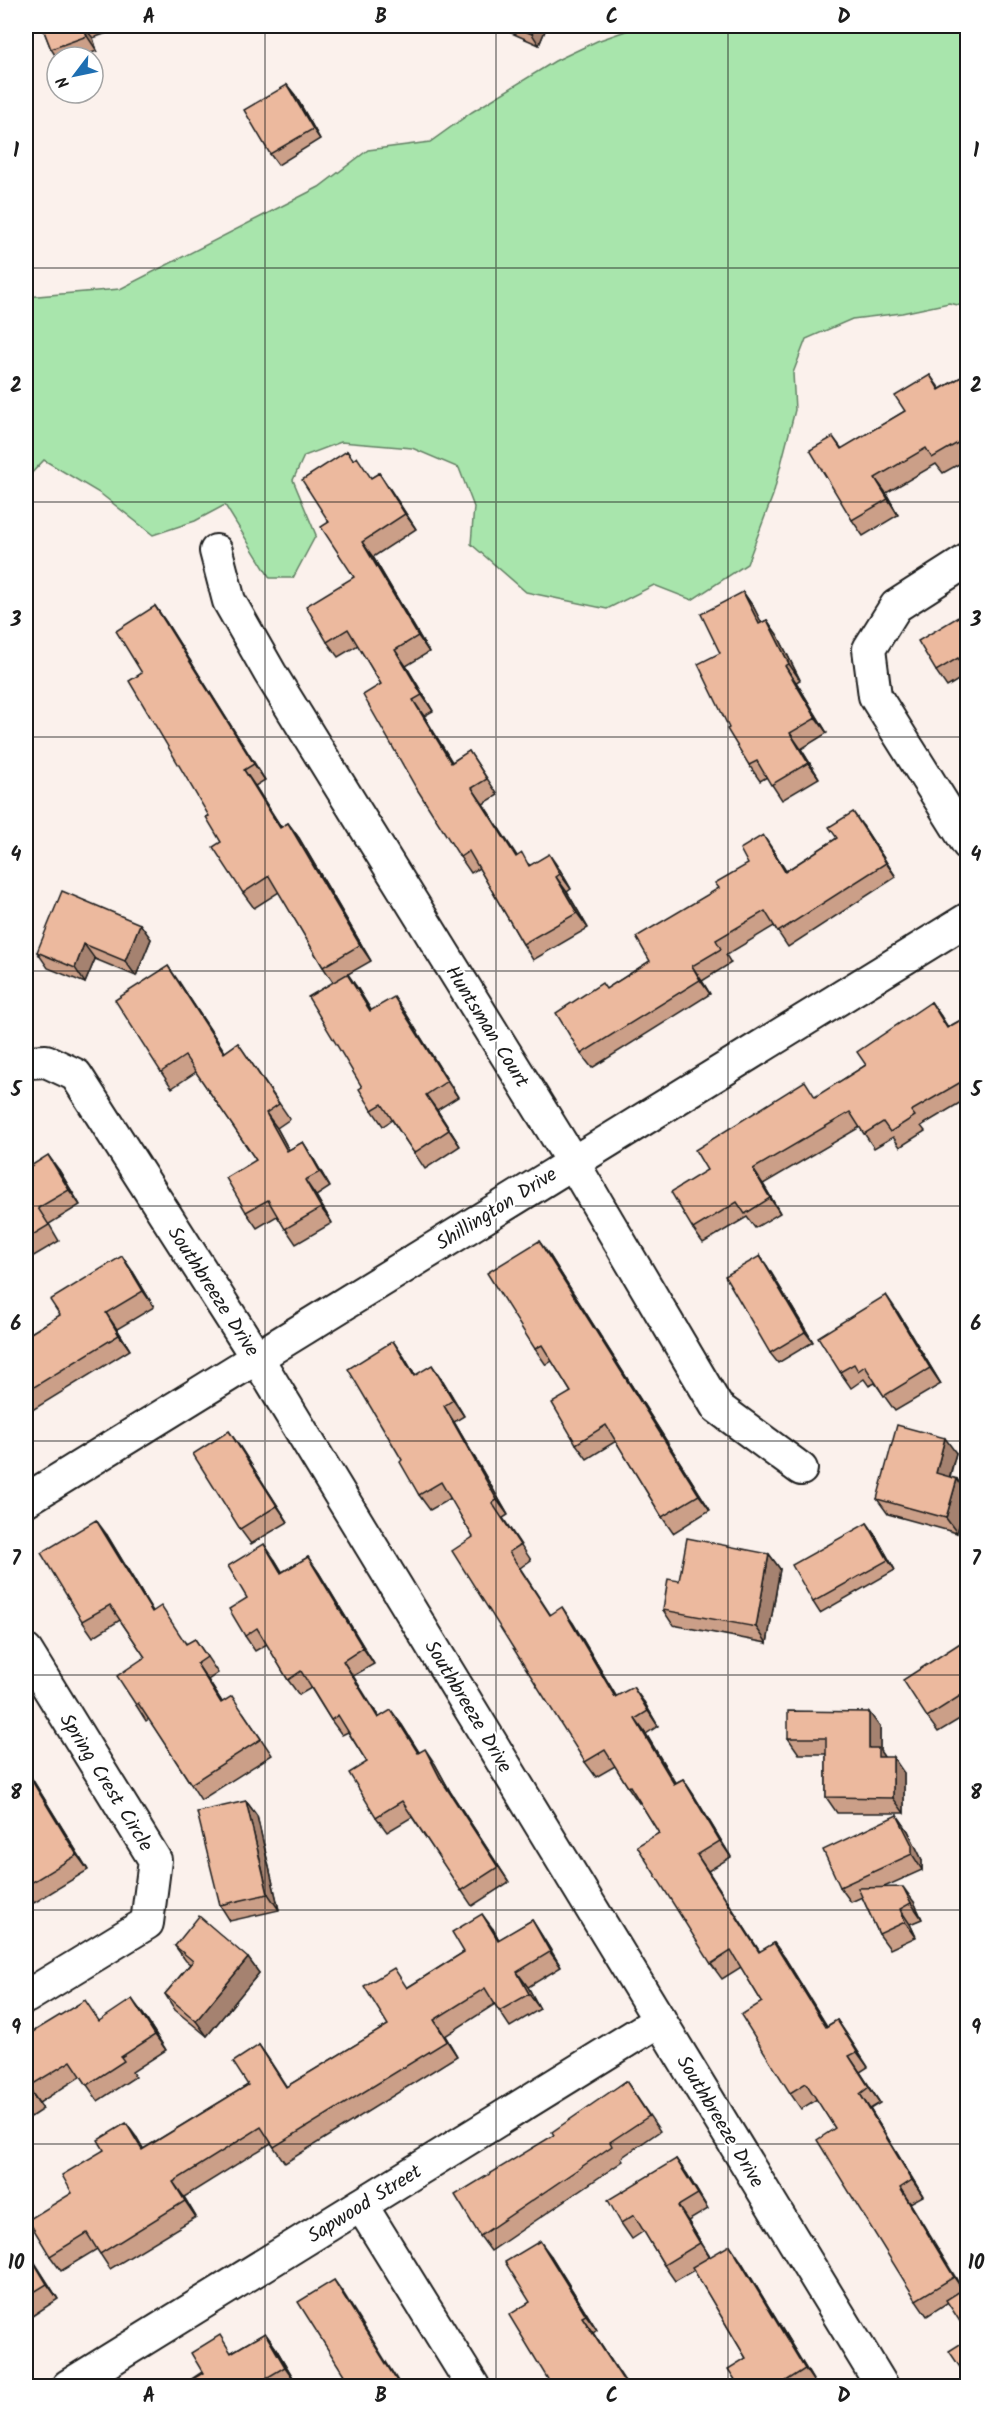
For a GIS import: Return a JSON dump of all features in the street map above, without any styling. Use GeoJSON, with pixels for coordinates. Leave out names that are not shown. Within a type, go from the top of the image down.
{"type":"FeatureCollection","features":[{"type":"Feature","properties":{"kind":"street","name":"Huntsman Court"},"geometry":{"type":"LineString","coordinates":[[216,551],[229,601],[270,673],[572,1161],[717,1407],[801,1469]]}},
{"type":"Feature","properties":{"kind":"street"},"geometry":{"type":"LineString","coordinates":[[968,560],[896,606],[869,649],[875,696],[968,844]]}},
{"type":"Feature","properties":{"kind":"street","name":"Shillington Drive"},"geometry":{"type":"LineString","coordinates":[[26,1500],[572,1161],[968,919]]}},
{"type":"Feature","properties":{"kind":"street","name":"Southbreeze Drive"},"geometry":{"type":"LineString","coordinates":[[26,1062],[46,1061],[76,1075],[257,1358],[882,2386]]}},
{"type":"Feature","properties":{"kind":"street","name":"Spring Crest Circle"},"geometry":{"type":"LineString","coordinates":[[26,1651],[155,1860],[147,1923],[26,1997]]}},
{"type":"Feature","properties":{"kind":"street","name":"Sapwood Street"},"geometry":{"type":"LineString","coordinates":[[68,2386],[660,2020]]}},
{"type":"Feature","properties":{"kind":"street"},"geometry":{"type":"LineString","coordinates":[[361,2205],[473,2386]]}},
{"type":"Feature","properties":{"kind":"green space"},"geometry":{"type":"Polygon","coordinates":[[[640,26],[967,26],[967,307],[949,303],[902,313],[852,319],[806,339],[793,373],[795,410],[773,495],[747,564],[692,600],[654,585],[607,609],[526,592],[471,544],[474,507],[459,468],[412,448],[341,442],[304,456],[293,480],[316,535],[293,578],[270,578],[225,505],[195,521],[153,535],[101,494],[44,460],[26,479],[26,297],[120,289],[319,187],[368,150],[430,142],[472,112],[555,61],[597,41],[640,26]]]}},
{"type":"Feature","properties":{"kind":"building"},"geometry":{"type":"Polygon","coordinates":[[[42,26],[83,26],[87,36],[62,45],[49,45],[42,26]]]}},
{"type":"Feature","properties":{"kind":"building"},"geometry":{"type":"Polygon","coordinates":[[[512,26],[535,26],[532,34],[512,26]]]}},
{"type":"Feature","properties":{"kind":"building"},"geometry":{"type":"Polygon","coordinates":[[[287,85],[313,129],[270,154],[244,110],[287,85]]]}},
{"type":"Feature","properties":{"kind":"building"},"geometry":{"type":"Polygon","coordinates":[[[968,373],[968,437],[932,458],[926,448],[875,478],[888,499],[852,520],[810,450],[833,437],[841,449],[905,411],[895,396],[930,375],[939,390],[968,373]]]}},
{"type":"Feature","properties":{"kind":"building"},"geometry":{"type":"Polygon","coordinates":[[[347,451],[353,460],[357,457],[371,478],[379,473],[405,514],[362,542],[418,636],[395,650],[422,695],[413,700],[451,763],[469,751],[487,779],[472,788],[516,857],[522,853],[529,866],[549,854],[560,874],[556,877],[577,913],[523,944],[469,851],[460,857],[415,786],[363,695],[381,684],[348,629],[327,642],[306,606],[354,577],[321,527],[329,522],[302,480],[347,451]]]}},
{"type":"Feature","properties":{"kind":"building"},"geometry":{"type":"Polygon","coordinates":[[[743,592],[759,624],[767,620],[789,664],[785,666],[816,718],[790,733],[808,763],[771,785],[757,761],[749,765],[727,729],[729,728],[698,664],[720,653],[701,614],[743,592]]]}},
{"type":"Feature","properties":{"kind":"building"},"geometry":{"type":"Polygon","coordinates":[[[155,606],[254,764],[244,770],[280,828],[288,823],[360,945],[323,967],[269,876],[243,893],[213,847],[221,842],[206,817],[209,816],[129,681],[142,673],[116,631],[155,606]]]}},
{"type":"Feature","properties":{"kind":"building"},"geometry":{"type":"Polygon","coordinates":[[[968,611],[968,673],[958,658],[936,671],[918,641],[968,611]]]}},
{"type":"Feature","properties":{"kind":"building"},"geometry":{"type":"Polygon","coordinates":[[[853,812],[886,863],[778,932],[765,911],[716,940],[721,949],[692,966],[700,980],[581,1054],[556,1013],[602,983],[606,989],[650,961],[636,937],[719,888],[715,883],[748,864],[740,849],[763,835],[785,872],[837,838],[829,827],[853,812]]]}},
{"type":"Feature","properties":{"kind":"building"},"geometry":{"type":"Polygon","coordinates":[[[62,891],[140,924],[125,961],[84,944],[75,968],[37,952],[62,891]]]}},
{"type":"Feature","properties":{"kind":"building"},"geometry":{"type":"Polygon","coordinates":[[[168,966],[224,1053],[238,1043],[279,1104],[266,1113],[287,1151],[303,1142],[320,1172],[305,1180],[321,1208],[285,1229],[268,1200],[246,1212],[226,1178],[256,1160],[185,1056],[161,1072],[115,1000],[168,966]]]}},
{"type":"Feature","properties":{"kind":"building"},"geometry":{"type":"Polygon","coordinates":[[[347,974],[370,1011],[394,997],[447,1081],[426,1095],[449,1130],[414,1153],[382,1104],[372,1110],[359,1089],[362,1087],[308,997],[347,974]]]}},
{"type":"Feature","properties":{"kind":"building"},"geometry":{"type":"Polygon","coordinates":[[[931,1002],[947,1028],[968,1016],[968,1078],[911,1111],[915,1116],[890,1132],[883,1122],[864,1134],[850,1112],[753,1169],[770,1198],[745,1214],[737,1202],[693,1229],[671,1192],[707,1170],[695,1150],[805,1081],[815,1097],[866,1065],[857,1052],[931,1002]]]}},
{"type":"Feature","properties":{"kind":"building"},"geometry":{"type":"Polygon","coordinates":[[[48,1155],[69,1190],[38,1208],[49,1225],[26,1239],[26,1169],[48,1155]]]}},
{"type":"Feature","properties":{"kind":"building"},"geometry":{"type":"Polygon","coordinates":[[[539,1241],[699,1495],[662,1517],[606,1425],[576,1444],[552,1403],[571,1392],[542,1345],[535,1349],[487,1273],[539,1241]]]}},
{"type":"Feature","properties":{"kind":"building"},"geometry":{"type":"Polygon","coordinates":[[[122,1256],[143,1291],[106,1313],[119,1335],[26,1392],[26,1336],[60,1315],[50,1300],[122,1256]]]}},
{"type":"Feature","properties":{"kind":"building"},"geometry":{"type":"Polygon","coordinates":[[[760,1256],[805,1332],[770,1353],[725,1276],[760,1256]]]}},
{"type":"Feature","properties":{"kind":"building"},"geometry":{"type":"Polygon","coordinates":[[[886,1295],[930,1368],[884,1396],[865,1366],[858,1371],[854,1364],[840,1372],[818,1337],[886,1295]]]}},
{"type":"Feature","properties":{"kind":"building"},"geometry":{"type":"Polygon","coordinates":[[[393,1341],[414,1376],[432,1365],[453,1400],[444,1406],[497,1500],[492,1503],[520,1545],[509,1552],[550,1615],[562,1607],[615,1697],[633,1687],[648,1711],[635,1719],[674,1784],[683,1779],[720,1841],[697,1855],[759,1952],[774,1943],[826,2027],[837,2020],[857,2052],[849,2056],[869,2087],[860,2094],[912,2180],[900,2188],[954,2277],[916,2300],[817,2140],[835,2128],[806,2083],[790,2093],[741,2015],[762,2002],[731,1951],[711,1964],[637,1846],[659,1833],[605,1750],[585,1762],[452,1551],[473,1537],[441,1482],[419,1495],[400,1462],[402,1460],[348,1369],[393,1341]]]}},
{"type":"Feature","properties":{"kind":"building"},"geometry":{"type":"Polygon","coordinates":[[[897,1425],[945,1438],[936,1473],[957,1479],[946,1518],[877,1499],[897,1425]]]}},
{"type":"Feature","properties":{"kind":"building"},"geometry":{"type":"Polygon","coordinates":[[[229,1431],[277,1506],[240,1529],[193,1454],[229,1431]]]}},
{"type":"Feature","properties":{"kind":"building"},"geometry":{"type":"Polygon","coordinates":[[[96,1520],[152,1612],[161,1606],[186,1644],[195,1639],[207,1657],[197,1664],[221,1703],[232,1696],[261,1739],[191,1784],[138,1703],[136,1705],[117,1676],[145,1657],[110,1605],[82,1621],[41,1553],[96,1520]]]}},
{"type":"Feature","properties":{"kind":"building"},"geometry":{"type":"Polygon","coordinates":[[[867,1523],[888,1560],[813,1602],[792,1565],[867,1523]]]}},
{"type":"Feature","properties":{"kind":"building"},"geometry":{"type":"Polygon","coordinates":[[[687,1538],[769,1554],[756,1627],[663,1610],[668,1579],[679,1581],[687,1538]]]}},
{"type":"Feature","properties":{"kind":"building"},"geometry":{"type":"Polygon","coordinates":[[[264,1544],[281,1573],[308,1557],[363,1648],[343,1661],[378,1718],[391,1710],[418,1753],[425,1749],[440,1778],[498,1867],[461,1891],[402,1801],[376,1817],[349,1773],[367,1762],[338,1715],[331,1720],[301,1671],[288,1680],[257,1628],[245,1636],[229,1609],[247,1598],[228,1566],[264,1544]]]}},
{"type":"Feature","properties":{"kind":"building"},"geometry":{"type":"Polygon","coordinates":[[[968,1638],[968,1691],[927,1717],[903,1680],[968,1638]]]}},
{"type":"Feature","properties":{"kind":"building"},"geometry":{"type":"Polygon","coordinates":[[[788,1711],[869,1712],[869,1748],[878,1748],[878,1757],[893,1757],[893,1798],[826,1797],[826,1738],[788,1738],[788,1711]]]}},
{"type":"Feature","properties":{"kind":"building"},"geometry":{"type":"Polygon","coordinates":[[[26,1771],[77,1855],[26,1886],[26,1771]]]}},
{"type":"Feature","properties":{"kind":"building"},"geometry":{"type":"Polygon","coordinates":[[[246,1801],[268,1894],[220,1905],[197,1812],[246,1801]]]}},
{"type":"Feature","properties":{"kind":"building"},"geometry":{"type":"Polygon","coordinates":[[[897,1815],[912,1845],[912,1854],[840,1887],[823,1850],[897,1815]]]}},
{"type":"Feature","properties":{"kind":"building"},"geometry":{"type":"Polygon","coordinates":[[[903,1887],[911,1903],[900,1909],[905,1922],[879,1934],[858,1888],[903,1887]]]}},
{"type":"Feature","properties":{"kind":"building"},"geometry":{"type":"Polygon","coordinates":[[[963,1890],[968,1890],[968,1932],[964,1932],[963,1890]]]}},
{"type":"Feature","properties":{"kind":"building"},"geometry":{"type":"Polygon","coordinates":[[[482,1914],[498,1940],[532,1920],[550,1952],[517,1972],[529,1994],[499,2011],[485,1988],[434,2020],[447,2041],[274,2147],[261,2127],[173,2182],[185,2201],[100,2254],[87,2233],[50,2256],[28,2220],[72,2193],[62,2175],[104,2150],[98,2140],[126,2123],[142,2150],[248,2085],[233,2062],[259,2045],[286,2087],[388,2025],[364,1986],[394,1968],[407,1988],[464,1952],[452,1932],[482,1914]]]}},
{"type":"Feature","properties":{"kind":"building"},"geometry":{"type":"Polygon","coordinates":[[[199,1916],[248,1958],[196,2021],[165,1994],[193,1961],[175,1946],[199,1916]]]}},
{"type":"Feature","properties":{"kind":"building"},"geometry":{"type":"Polygon","coordinates":[[[132,1999],[155,2035],[121,2057],[124,2061],[87,2085],[71,2061],[28,2087],[32,2094],[26,2098],[26,2036],[85,2000],[99,2021],[132,1999]]]}},
{"type":"Feature","properties":{"kind":"building"},"geometry":{"type":"Polygon","coordinates":[[[626,2081],[649,2116],[610,2142],[612,2146],[480,2236],[455,2195],[554,2135],[552,2132],[626,2081]]]}},
{"type":"Feature","properties":{"kind":"building"},"geometry":{"type":"Polygon","coordinates":[[[676,2159],[698,2194],[678,2206],[700,2243],[664,2265],[634,2215],[621,2223],[608,2200],[676,2159]]]}},
{"type":"Feature","properties":{"kind":"building"},"geometry":{"type":"Polygon","coordinates":[[[540,2241],[586,2315],[582,2317],[627,2386],[552,2386],[509,2315],[530,2302],[505,2262],[540,2241]]]}},
{"type":"Feature","properties":{"kind":"building"},"geometry":{"type":"Polygon","coordinates":[[[730,2245],[805,2369],[786,2381],[789,2386],[739,2386],[728,2369],[746,2358],[692,2267],[730,2245]]]}},
{"type":"Feature","properties":{"kind":"building"},"geometry":{"type":"Polygon","coordinates":[[[26,2249],[47,2284],[26,2297],[26,2249]]]}},
{"type":"Feature","properties":{"kind":"building"},"geometry":{"type":"Polygon","coordinates":[[[334,2280],[400,2386],[351,2386],[298,2302],[334,2280]]]}},
{"type":"Feature","properties":{"kind":"building"},"geometry":{"type":"Polygon","coordinates":[[[968,2286],[968,2334],[946,2300],[968,2286]]]}},
{"type":"Feature","properties":{"kind":"building"},"geometry":{"type":"Polygon","coordinates":[[[265,2333],[285,2367],[253,2386],[181,2386],[203,2373],[191,2353],[220,2335],[231,2353],[265,2333]]]}},
{"type":"Feature","properties":{"kind":"building"},"geometry":{"type":"Polygon","coordinates":[[[968,2339],[968,2379],[949,2351],[968,2339]]]}},
{"type":"Feature","properties":{"kind":"building"},"geometry":{"type":"Polygon","coordinates":[[[143,2381],[147,2386],[134,2386],[143,2381]]]}}]}
